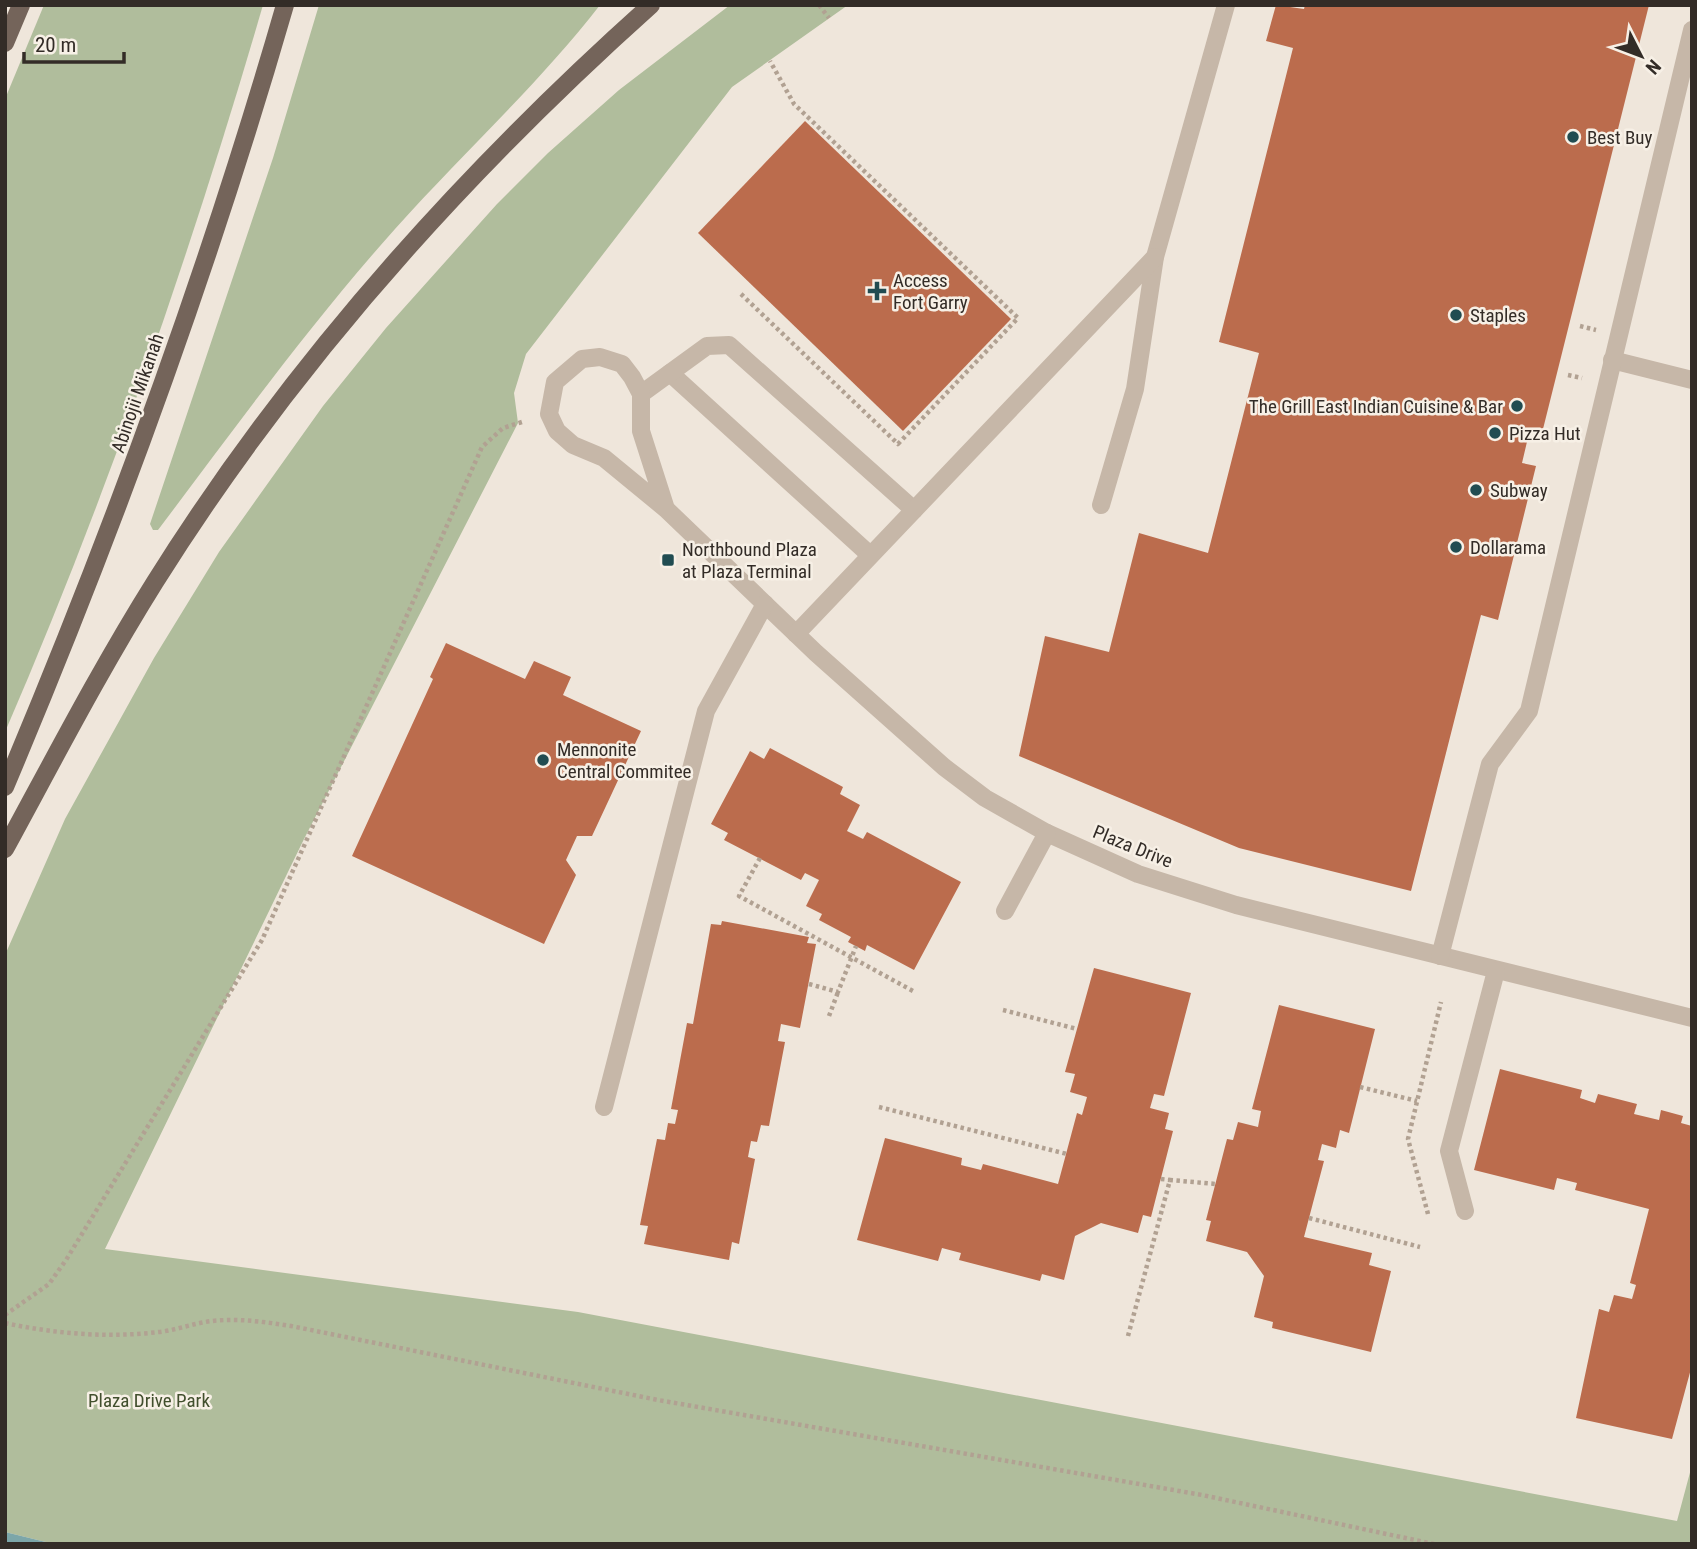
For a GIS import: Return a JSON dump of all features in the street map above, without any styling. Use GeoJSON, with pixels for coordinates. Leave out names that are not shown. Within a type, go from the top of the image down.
{"type":"FeatureCollection","features":[{"type":"Feature","properties":{"kind":"main road"},"geometry":{"type":"LineString","coordinates":[[5,25],[12,5]]}},
{"type":"Feature","properties":{"kind":"main road"},"geometry":{"type":"LineString","coordinates":[[5,43],[21,5]]}},
{"type":"Feature","properties":{"kind":"main road","name":"Abinojii Mikanah"},"geometry":{"type":"LineString","coordinates":[[5,787],[73,626],[128,482],[219,218],[285,5]]}},
{"type":"Feature","properties":{"kind":"main road"},"geometry":{"type":"LineString","coordinates":[[5,849],[155,581],[303,371],[371,288],[493,154],[651,5]]}},
{"type":"Feature","properties":{"kind":"street"},"geometry":{"type":"LineString","coordinates":[[1101,505],[1135,390],[1155,257],[1226,5]]}},
{"type":"Feature","properties":{"kind":"street"},"geometry":{"type":"LineString","coordinates":[[1440,956],[1490,765],[1528,710],[1692,30]]}},
{"type":"Feature","properties":{"kind":"street"},"geometry":{"type":"LineString","coordinates":[[796,634],[1155,257]]}},
{"type":"Feature","properties":{"kind":"street"},"geometry":{"type":"LineString","coordinates":[[640,394],[707,346],[729,345],[914,510]]}},
{"type":"Feature","properties":{"kind":"street","name":"Plaza Drive"},"geometry":{"type":"LineString","coordinates":[[666,509],[641,431],[640,394],[622,364],[600,357],[582,359],[555,382],[549,414],[557,431],[573,445],[604,458],[666,509],[796,634],[944,767],[985,798],[1047,833],[1138,874],[1236,905],[1692,1018]]}},
{"type":"Feature","properties":{"kind":"street"},"geometry":{"type":"LineString","coordinates":[[1612,360],[1692,380]]}},
{"type":"Feature","properties":{"kind":"street"},"geometry":{"type":"LineString","coordinates":[[670,373],[870,555]]}},
{"type":"Feature","properties":{"kind":"street"},"geometry":{"type":"LineString","coordinates":[[604,1107],[706,711],[765,604]]}},
{"type":"Feature","properties":{"kind":"street"},"geometry":{"type":"LineString","coordinates":[[1005,911],[1047,833]]}},
{"type":"Feature","properties":{"kind":"street"},"geometry":{"type":"LineString","coordinates":[[1465,1211],[1449,1151],[1496,971]]}},
{"type":"Feature","properties":{"kind":"path"},"geometry":{"type":"LineString","coordinates":[[820,5],[829,18]]}},
{"type":"Feature","properties":{"kind":"path"},"geometry":{"type":"LineString","coordinates":[[741,294],[898,444],[1018,318],[794,104],[770,61]]}},
{"type":"Feature","properties":{"kind":"path"},"geometry":{"type":"LineString","coordinates":[[5,1315],[49,1284],[66,1260],[262,940],[482,447],[503,428],[549,414]]}},
{"type":"Feature","properties":{"kind":"path"},"geometry":{"type":"LineString","coordinates":[[760,858],[739,896],[913,991]]}},
{"type":"Feature","properties":{"kind":"path"},"geometry":{"type":"LineString","coordinates":[[829,1016],[856,946]]}},
{"type":"Feature","properties":{"kind":"path"},"geometry":{"type":"LineString","coordinates":[[808,984],[838,992]]}},
{"type":"Feature","properties":{"kind":"path"},"geometry":{"type":"LineString","coordinates":[[1428,1214],[1408,1139],[1441,1002]]}},
{"type":"Feature","properties":{"kind":"path"},"geometry":{"type":"LineString","coordinates":[[1003,1010],[1077,1029]]}},
{"type":"Feature","properties":{"kind":"path"},"geometry":{"type":"LineString","coordinates":[[1360,1087],[1417,1101]]}},
{"type":"Feature","properties":{"kind":"path"},"geometry":{"type":"LineString","coordinates":[[879,1107],[1067,1154]]}},
{"type":"Feature","properties":{"kind":"path"},"geometry":{"type":"LineString","coordinates":[[1161,1179],[1216,1184]]}},
{"type":"Feature","properties":{"kind":"path"},"geometry":{"type":"LineString","coordinates":[[1128,1336],[1170,1180]]}},
{"type":"Feature","properties":{"kind":"path"},"geometry":{"type":"LineString","coordinates":[[1309,1219],[1420,1247]]}},
{"type":"Feature","properties":{"kind":"path"},"geometry":{"type":"LineString","coordinates":[[5,1323],[43,1331],[79,1334],[159,1332],[209,1321],[242,1320],[291,1326],[658,1400],[1202,1495],[1434,1544]]}},
{"type":"Feature","properties":{"kind":"green space"},"geometry":{"type":"Polygon","coordinates":[[[44,5],[263,5],[207,190],[145,373],[78,554],[5,732],[5,99],[44,5]]]}},
{"type":"Feature","properties":{"kind":"green space"},"geometry":{"type":"Polygon","coordinates":[[[319,5],[600,5],[551,63],[364,265],[274,377],[158,530],[153,530],[150,524],[273,158],[319,5]]]}},
{"type":"Feature","properties":{"kind":"green space","name":"Plaza Drive Park"},"geometry":{"type":"Polygon","coordinates":[[[730,5],[848,5],[732,87],[526,354],[514,393],[518,423],[304,839],[105,1249],[578,1312],[1677,1521],[1692,1465],[1692,1544],[54,1544],[5,1532],[5,955],[65,819],[154,658],[219,552],[323,406],[386,328],[497,204],[548,153],[619,90],[730,5]]]}},
{"type":"Feature","properties":{"kind":"water"},"geometry":{"type":"Polygon","coordinates":[[[5,1532],[54,1544],[5,1544],[5,1532]]]}},
{"type":"Feature","properties":{"kind":"building"},"geometry":{"type":"Polygon","coordinates":[[[1276,5],[1304,9],[1305,5],[1649,5],[1542,433],[1530,429],[1522,463],[1536,466],[1498,620],[1481,615],[1411,891],[1239,848],[1019,756],[1045,636],[1109,652],[1139,533],[1208,553],[1259,353],[1219,342],[1293,48],[1266,41],[1276,5]]]}},
{"type":"Feature","properties":{"kind":"building"},"geometry":{"type":"Polygon","coordinates":[[[805,121],[1011,319],[903,431],[698,233],[805,121]]]}},
{"type":"Feature","properties":{"kind":"building"},"geometry":{"type":"Polygon","coordinates":[[[446,643],[525,679],[534,661],[571,677],[563,695],[641,731],[592,836],[577,836],[566,860],[576,875],[544,944],[352,856],[433,679],[430,677],[446,643]]]}},
{"type":"Feature","properties":{"kind":"building"},"geometry":{"type":"Polygon","coordinates":[[[770,748],[843,787],[840,794],[860,805],[847,831],[863,839],[867,832],[961,882],[914,970],[867,945],[865,951],[848,942],[851,937],[819,920],[822,914],[806,906],[819,880],[805,873],[801,880],[724,840],[728,833],[711,824],[750,751],[764,759],[770,748]]]}},
{"type":"Feature","properties":{"kind":"building"},"geometry":{"type":"Polygon","coordinates":[[[722,921],[809,937],[807,943],[816,944],[800,1028],[781,1024],[778,1041],[785,1042],[769,1126],[761,1125],[757,1142],[751,1141],[748,1157],[755,1159],[739,1244],[732,1242],[729,1260],[644,1244],[648,1226],[640,1225],[657,1139],[665,1140],[668,1123],[675,1124],[678,1110],[671,1109],[687,1023],[693,1024],[711,924],[721,925],[722,921]]]}},
{"type":"Feature","properties":{"kind":"building"},"geometry":{"type":"Polygon","coordinates":[[[1094,968],[1191,993],[1164,1096],[1154,1094],[1150,1108],[1169,1113],[1165,1129],[1173,1131],[1151,1217],[1143,1215],[1138,1233],[1101,1223],[1075,1236],[1064,1280],[1042,1274],[1040,1281],[959,1260],[961,1253],[942,1248],[938,1261],[857,1240],[885,1138],[962,1158],[961,1165],[981,1170],[983,1164],[1058,1184],[1077,1113],[1082,1115],[1087,1097],[1070,1092],[1075,1074],[1065,1072],[1094,968]]]}},
{"type":"Feature","properties":{"kind":"building"},"geometry":{"type":"Polygon","coordinates":[[[1279,1005],[1375,1029],[1349,1133],[1340,1130],[1336,1148],[1322,1144],[1318,1160],[1324,1161],[1304,1237],[1372,1253],[1369,1265],[1391,1271],[1371,1352],[1272,1328],[1273,1322],[1254,1317],[1264,1276],[1247,1252],[1206,1241],[1211,1221],[1206,1220],[1227,1139],[1233,1140],[1238,1122],[1258,1127],[1261,1111],[1252,1109],[1279,1005]]]}},
{"type":"Feature","properties":{"kind":"building"},"geometry":{"type":"Polygon","coordinates":[[[1500,1069],[1582,1090],[1580,1098],[1595,1103],[1598,1094],[1637,1104],[1634,1114],[1659,1120],[1661,1110],[1683,1116],[1681,1123],[1692,1126],[1692,1365],[1672,1439],[1576,1418],[1599,1309],[1609,1312],[1614,1295],[1632,1299],[1636,1285],[1630,1283],[1649,1209],[1575,1190],[1577,1183],[1557,1178],[1554,1190],[1474,1170],[1500,1069]]]}},
{"type":"Feature","properties":{"kind":"place","name":"Best Buy"},"geometry":{"type":"Point","coordinates":[1573,137]}},
{"type":"Feature","properties":{"kind":"place","name":"Access Fort Garry"},"geometry":{"type":"Point","coordinates":[877,291]}},
{"type":"Feature","properties":{"kind":"place","name":"Staples"},"geometry":{"type":"Point","coordinates":[1456,315]}},
{"type":"Feature","properties":{"kind":"place","name":"The Grill East Indian Cuisine & Bar"},"geometry":{"type":"Point","coordinates":[1517,406]}},
{"type":"Feature","properties":{"kind":"place","name":"Pizza Hut"},"geometry":{"type":"Point","coordinates":[1495,433]}},
{"type":"Feature","properties":{"kind":"place","name":"Subway"},"geometry":{"type":"Point","coordinates":[1476,490]}},
{"type":"Feature","properties":{"kind":"place","name":"Dollarama"},"geometry":{"type":"Point","coordinates":[1456,547]}},
{"type":"Feature","properties":{"kind":"place","name":"Northbound Plaza at Plaza Terminal"},"geometry":{"type":"Point","coordinates":[668,560]}},
{"type":"Feature","properties":{"kind":"place","name":"Mennonite Central Commitee"},"geometry":{"type":"Point","coordinates":[543,760]}}]}
